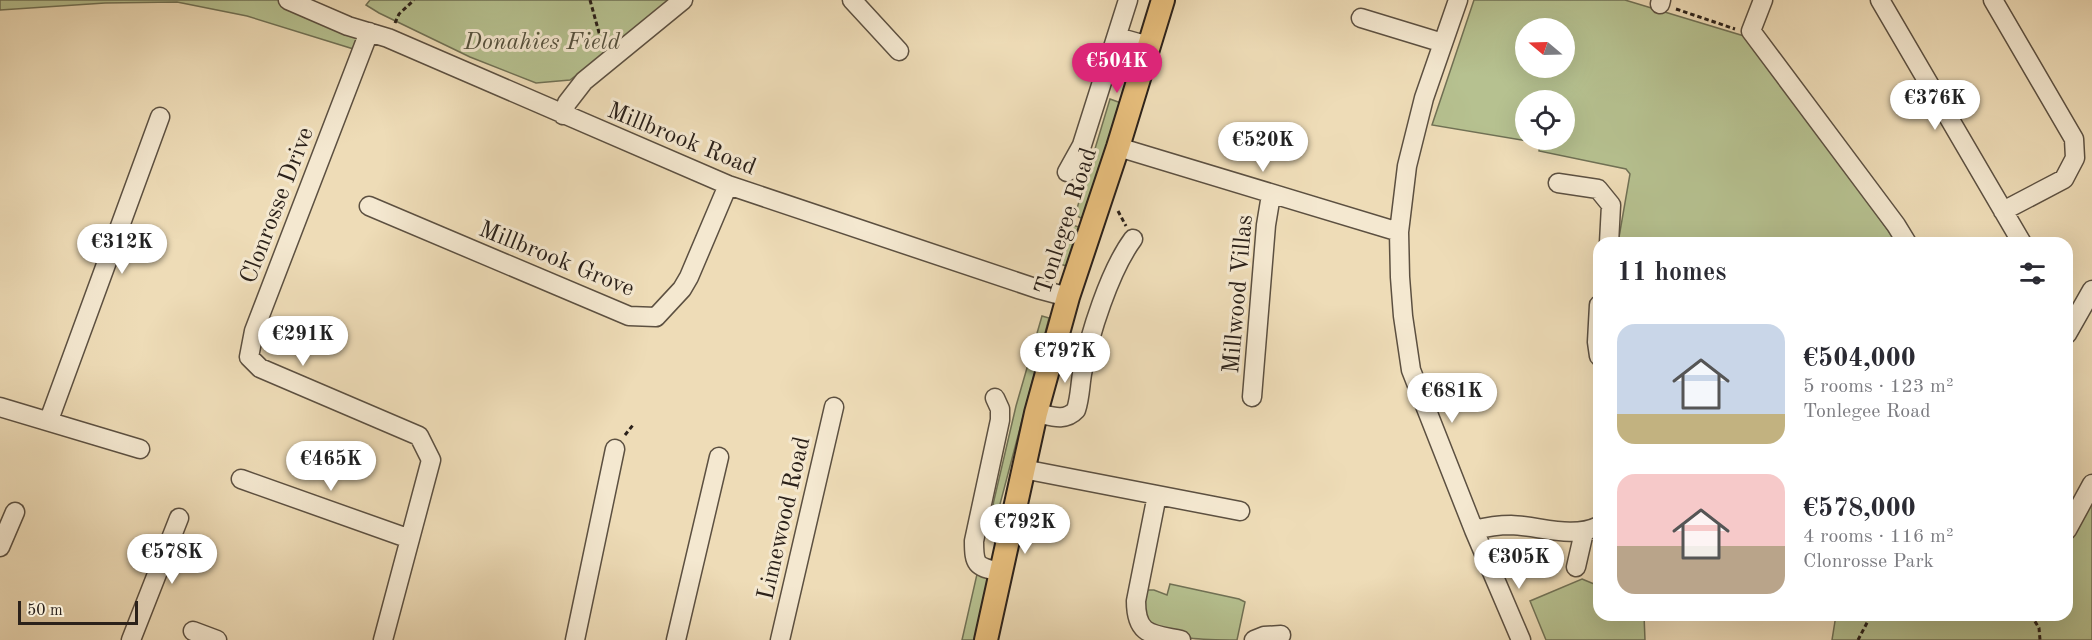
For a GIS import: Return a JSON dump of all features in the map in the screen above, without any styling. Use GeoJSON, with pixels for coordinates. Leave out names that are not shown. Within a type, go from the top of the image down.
{"type":"FeatureCollection","features":[{"type":"Feature","properties":{"kind":"main road","name":"Tonlegee Road"},"geometry":{"type":"LineString","coordinates":[[986,640],[1036,413],[1068,297],[1118,147],[1163,0]]}},
{"type":"Feature","properties":{"kind":"street","name":"Millbrook Road"},"geometry":{"type":"LineString","coordinates":[[288,0],[348,26],[388,38],[728,185],[1018,283],[1068,297]]}},
{"type":"Feature","properties":{"kind":"street"},"geometry":{"type":"LineString","coordinates":[[563,115],[567,103],[584,81],[683,0]]}},
{"type":"Feature","properties":{"kind":"street"},"geometry":{"type":"LineString","coordinates":[[852,0],[899,51]]}},
{"type":"Feature","properties":{"kind":"street","name":"Tonlegee Road"},"geometry":{"type":"LineString","coordinates":[[1067,172],[1082,145],[1128,0]]}},
{"type":"Feature","properties":{"kind":"street"},"geometry":{"type":"LineString","coordinates":[[1458,0],[1424,98],[1407,166],[1400,232],[1403,316],[1411,370],[1474,530],[1521,640]]}},
{"type":"Feature","properties":{"kind":"street"},"geometry":{"type":"LineString","coordinates":[[1763,0],[1751,32],[1903,237]]}},
{"type":"Feature","properties":{"kind":"street"},"geometry":{"type":"LineString","coordinates":[[1880,0],[2018,237]]}},
{"type":"Feature","properties":{"kind":"street"},"geometry":{"type":"LineString","coordinates":[[1993,0],[2074,139],[2075,158],[2064,179],[2003,211]]}},
{"type":"Feature","properties":{"kind":"street"},"geometry":{"type":"LineString","coordinates":[[1361,18],[1443,43]]}},
{"type":"Feature","properties":{"kind":"street","name":"Clonrosse Drive"},"geometry":{"type":"LineString","coordinates":[[369,32],[254,331],[249,357],[260,368],[419,436],[431,460],[383,640]]}},
{"type":"Feature","properties":{"kind":"street"},"geometry":{"type":"LineString","coordinates":[[1117,36],[1149,46]]}},
{"type":"Feature","properties":{"kind":"street"},"geometry":{"type":"LineString","coordinates":[[49,420],[160,117]]}},
{"type":"Feature","properties":{"kind":"street","name":"Millwood Villas"},"geometry":{"type":"LineString","coordinates":[[1118,147],[1271,195],[1400,232]]}},
{"type":"Feature","properties":{"kind":"street"},"geometry":{"type":"LineString","coordinates":[[1558,183],[1598,189],[1606,197],[1611,205],[1609,237]]}},
{"type":"Feature","properties":{"kind":"street","name":"Millbrook Grove"},"geometry":{"type":"LineString","coordinates":[[369,206],[629,316],[656,316],[682,289],[728,185]]}},
{"type":"Feature","properties":{"kind":"street","name":"Millwood Villas"},"geometry":{"type":"LineString","coordinates":[[1252,397],[1266,225],[1271,195]]}},
{"type":"Feature","properties":{"kind":"street"},"geometry":{"type":"LineString","coordinates":[[1036,413],[1064,418],[1070,417],[1076,410],[1080,398],[1082,375],[1112,277],[1122,253],[1133,238]]}},
{"type":"Feature","properties":{"kind":"street"},"geometry":{"type":"LineString","coordinates":[[2073,311],[2092,290]]}},
{"type":"Feature","properties":{"kind":"street"},"geometry":{"type":"LineString","coordinates":[[995,398],[1000,409],[1000,420],[974,541],[974,560],[979,566],[1000,572]]}},
{"type":"Feature","properties":{"kind":"street"},"geometry":{"type":"LineString","coordinates":[[0,407],[49,420],[140,450]]}},
{"type":"Feature","properties":{"kind":"street","name":"Limewood Road"},"geometry":{"type":"LineString","coordinates":[[780,640],[834,407]]}},
{"type":"Feature","properties":{"kind":"street"},"geometry":{"type":"LineString","coordinates":[[575,640],[615,449]]}},
{"type":"Feature","properties":{"kind":"street"},"geometry":{"type":"LineString","coordinates":[[676,640],[719,457]]}},
{"type":"Feature","properties":{"kind":"street"},"geometry":{"type":"LineString","coordinates":[[1023,469],[1240,511]]}},
{"type":"Feature","properties":{"kind":"street"},"geometry":{"type":"LineString","coordinates":[[241,479],[410,538]]}},
{"type":"Feature","properties":{"kind":"street"},"geometry":{"type":"LineString","coordinates":[[2073,519],[2092,484]]}},
{"type":"Feature","properties":{"kind":"street"},"geometry":{"type":"LineString","coordinates":[[1157,495],[1136,601],[1136,617],[1139,625],[1146,630],[1156,635],[1181,640]]}},
{"type":"Feature","properties":{"kind":"street"},"geometry":{"type":"LineString","coordinates":[[0,547],[15,512]]}},
{"type":"Feature","properties":{"kind":"street"},"geometry":{"type":"LineString","coordinates":[[131,640],[179,518]]}},
{"type":"Feature","properties":{"kind":"street"},"geometry":{"type":"LineString","coordinates":[[1474,530],[1509,525],[1591,529],[1576,567]]}},
{"type":"Feature","properties":{"kind":"street"},"geometry":{"type":"LineString","coordinates":[[194,631],[217,640]]}},
{"type":"Feature","properties":{"kind":"street"},"geometry":{"type":"LineString","coordinates":[[1254,640],[1264,636],[1281,635]]}},
{"type":"Feature","properties":{"kind":"path"},"geometry":{"type":"LineString","coordinates":[[388,38],[399,14],[414,0]]}},
{"type":"Feature","properties":{"kind":"path"},"geometry":{"type":"LineString","coordinates":[[590,0],[600,43],[610,59]]}},
{"type":"Feature","properties":{"kind":"path"},"geometry":{"type":"LineString","coordinates":[[1661,2],[1743,32],[1751,32]]}},
{"type":"Feature","properties":{"kind":"path"},"geometry":{"type":"LineString","coordinates":[[1120,202],[1118,212],[1133,238]]}},
{"type":"Feature","properties":{"kind":"path"},"geometry":{"type":"LineString","coordinates":[[1858,640],[1868,621]]}},
{"type":"Feature","properties":{"kind":"path"},"geometry":{"type":"LineString","coordinates":[[2035,621],[2039,628],[2040,640]]}},
{"type":"Feature","properties":{"kind":"green space"},"geometry":{"type":"Polygon","coordinates":[[[0,0],[293,0],[368,32],[360,51],[247,16],[177,2],[105,3],[0,10],[0,0]]]}},
{"type":"Feature","properties":{"kind":"green space","name":"Donahies Field"},"geometry":{"type":"Polygon","coordinates":[[[370,0],[675,0],[570,80],[536,83],[470,57],[379,13],[366,5],[370,0]]]}},
{"type":"Feature","properties":{"kind":"green space"},"geometry":{"type":"Polygon","coordinates":[[[1474,0],[1625,0],[1744,36],[1893,237],[1619,237],[1630,174],[1626,169],[1539,151],[1575,150],[1575,90],[1515,90],[1515,139],[1432,125],[1474,0]]]}},
{"type":"Feature","properties":{"kind":"green space"},"geometry":{"type":"Polygon","coordinates":[[[1110,99],[1121,103],[1083,219],[1075,215],[1110,99]]]}},
{"type":"Feature","properties":{"kind":"green space"},"geometry":{"type":"Polygon","coordinates":[[[1072,225],[1089,230],[1076,269],[1060,264],[1072,225]]]}},
{"type":"Feature","properties":{"kind":"green space"},"geometry":{"type":"Polygon","coordinates":[[[1042,316],[1049,318],[994,527],[988,526],[1016,406],[1042,316]]]}},
{"type":"Feature","properties":{"kind":"green space"},"geometry":{"type":"Polygon","coordinates":[[[2092,492],[2092,640],[1832,640],[1835,621],[2073,621],[2073,526],[2092,492]]]}},
{"type":"Feature","properties":{"kind":"green space"},"geometry":{"type":"Polygon","coordinates":[[[980,561],[1000,575],[986,640],[962,640],[980,561]]]}},
{"type":"Feature","properties":{"kind":"green space"},"geometry":{"type":"Polygon","coordinates":[[[1582,579],[1593,584],[1593,621],[1644,621],[1645,640],[1546,640],[1530,601],[1582,579]]]}},
{"type":"Feature","properties":{"kind":"green space"},"geometry":{"type":"Polygon","coordinates":[[[1170,584],[1245,602],[1237,640],[1177,636],[1145,624],[1142,607],[1145,590],[1154,590],[1167,595],[1170,584]]]}}]}
